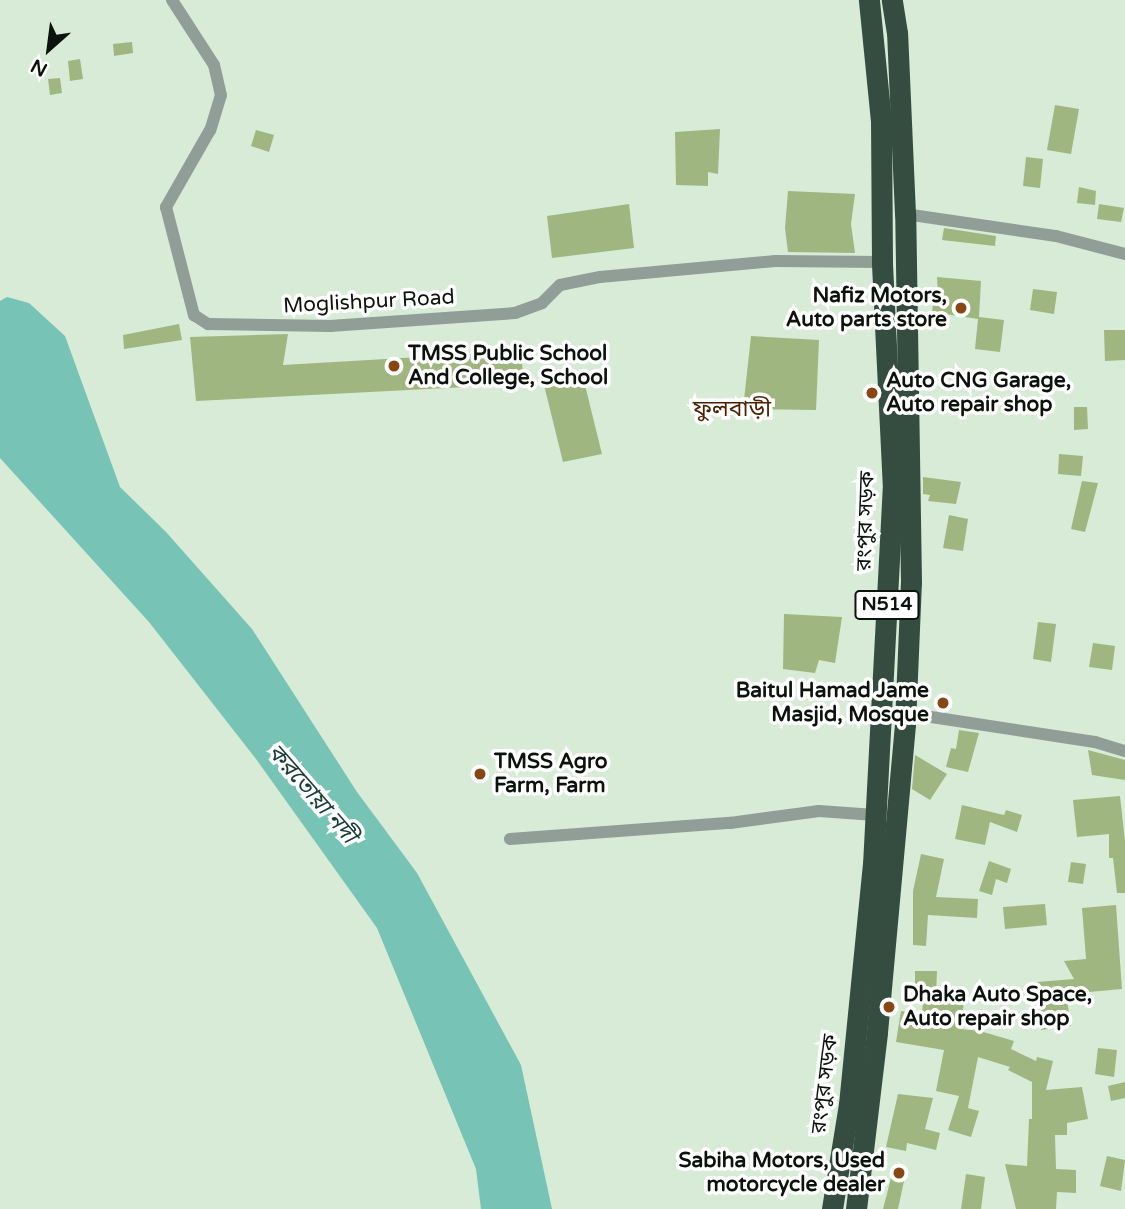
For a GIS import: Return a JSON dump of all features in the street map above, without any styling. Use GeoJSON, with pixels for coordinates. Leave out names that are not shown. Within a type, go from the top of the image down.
{"type":"FeatureCollection","features":[{"type":"Feature","properties":{"kind":"highway","name":"রংপুর সড়ক"},"geometry":{"type":"LineString","coordinates":[[832,1209],[849,1104],[876,816],[893,489],[882,262],[881,121],[869,0]]}},
{"type":"Feature","properties":{"kind":"highway","name":"রংপুর সড়ক"},"geometry":{"type":"LineString","coordinates":[[856,1209],[877,1032],[905,713],[911,582],[905,214],[897,33],[892,0]]}},
{"type":"Feature","properties":{"kind":"street","name":"Moglishpur Road"},"geometry":{"type":"LineString","coordinates":[[173,0],[214,65],[221,95],[210,130],[166,207],[194,315],[208,324],[330,326],[515,313],[541,303],[559,285],[600,278],[775,261],[882,262]]}},
{"type":"Feature","properties":{"kind":"street"},"geometry":{"type":"LineString","coordinates":[[905,214],[1056,236],[1125,254]]}},
{"type":"Feature","properties":{"kind":"street"},"geometry":{"type":"LineString","coordinates":[[905,713],[1095,742],[1125,751]]}},
{"type":"Feature","properties":{"kind":"street"},"geometry":{"type":"LineString","coordinates":[[510,839],[730,823],[819,811],[876,816]]}},
{"type":"Feature","properties":{"kind":"water","name":"করতোয়া নদী"},"geometry":{"type":"Polygon","coordinates":[[[7,297],[29,303],[65,336],[120,487],[166,532],[252,629],[357,792],[417,873],[521,1065],[552,1209],[481,1209],[476,1169],[377,928],[256,759],[149,622],[0,458],[0,301],[7,297]]]}},
{"type":"Feature","properties":{"kind":"building"},"geometry":{"type":"Polygon","coordinates":[[[132,42],[133,53],[114,56],[113,44],[132,42]]]}},
{"type":"Feature","properties":{"kind":"building"},"geometry":{"type":"Polygon","coordinates":[[[80,59],[83,79],[70,81],[68,61],[80,59]]]}},
{"type":"Feature","properties":{"kind":"building"},"geometry":{"type":"Polygon","coordinates":[[[60,78],[62,93],[50,95],[48,79],[60,78]]]}},
{"type":"Feature","properties":{"kind":"building"},"geometry":{"type":"Polygon","coordinates":[[[1055,105],[1079,109],[1071,154],[1047,150],[1055,105]]]}},
{"type":"Feature","properties":{"kind":"building"},"geometry":{"type":"Polygon","coordinates":[[[720,129],[718,174],[708,172],[708,186],[676,185],[675,132],[720,129]]]}},
{"type":"Feature","properties":{"kind":"building"},"geometry":{"type":"Polygon","coordinates":[[[256,130],[274,135],[269,152],[251,146],[256,130]]]}},
{"type":"Feature","properties":{"kind":"building"},"geometry":{"type":"Polygon","coordinates":[[[1026,157],[1043,159],[1040,188],[1023,186],[1026,157]]]}},
{"type":"Feature","properties":{"kind":"building"},"geometry":{"type":"Polygon","coordinates":[[[1079,187],[1096,191],[1095,205],[1077,203],[1079,187]]]}},
{"type":"Feature","properties":{"kind":"building"},"geometry":{"type":"Polygon","coordinates":[[[788,191],[855,194],[851,224],[855,253],[788,252],[785,228],[788,191]]]}},
{"type":"Feature","properties":{"kind":"building"},"geometry":{"type":"Polygon","coordinates":[[[629,204],[634,248],[552,258],[547,216],[629,204]]]}},
{"type":"Feature","properties":{"kind":"building"},"geometry":{"type":"Polygon","coordinates":[[[1099,204],[1124,208],[1121,222],[1097,219],[1099,204]]]}},
{"type":"Feature","properties":{"kind":"building"},"geometry":{"type":"Polygon","coordinates":[[[944,228],[996,236],[995,246],[942,240],[944,228]]]}},
{"type":"Feature","properties":{"kind":"building"},"geometry":{"type":"Polygon","coordinates":[[[937,277],[981,281],[979,317],[1004,320],[1000,352],[975,349],[978,319],[932,312],[934,296],[938,296],[937,277]]]}},
{"type":"Feature","properties":{"kind":"building"},"geometry":{"type":"Polygon","coordinates":[[[1033,289],[1057,292],[1054,314],[1030,310],[1033,289]]]}},
{"type":"Feature","properties":{"kind":"building"},"geometry":{"type":"Polygon","coordinates":[[[179,324],[182,340],[124,349],[123,335],[179,324]]]}},
{"type":"Feature","properties":{"kind":"building"},"geometry":{"type":"Polygon","coordinates":[[[1104,330],[1125,330],[1125,360],[1105,361],[1104,330]]]}},
{"type":"Feature","properties":{"kind":"building"},"geometry":{"type":"Polygon","coordinates":[[[288,334],[283,365],[521,351],[524,384],[196,401],[190,337],[288,334]]]}},
{"type":"Feature","properties":{"kind":"building"},"geometry":{"type":"Polygon","coordinates":[[[751,336],[819,340],[816,410],[743,409],[751,336]]]}},
{"type":"Feature","properties":{"kind":"building"},"geometry":{"type":"Polygon","coordinates":[[[582,373],[602,454],[563,462],[543,381],[582,373]]]}},
{"type":"Feature","properties":{"kind":"building"},"geometry":{"type":"Polygon","coordinates":[[[1074,407],[1087,407],[1088,429],[1074,430],[1074,407]]]}},
{"type":"Feature","properties":{"kind":"building"},"geometry":{"type":"Polygon","coordinates":[[[1059,454],[1083,456],[1081,476],[1058,474],[1059,454]]]}},
{"type":"Feature","properties":{"kind":"building"},"geometry":{"type":"Polygon","coordinates":[[[923,477],[961,482],[956,504],[928,501],[930,495],[923,494],[923,477]]]}},
{"type":"Feature","properties":{"kind":"building"},"geometry":{"type":"Polygon","coordinates":[[[1082,481],[1098,483],[1085,532],[1071,529],[1082,481]]]}},
{"type":"Feature","properties":{"kind":"building"},"geometry":{"type":"Polygon","coordinates":[[[949,515],[968,519],[963,551],[943,548],[949,515]]]}},
{"type":"Feature","properties":{"kind":"building"},"geometry":{"type":"Polygon","coordinates":[[[784,614],[842,617],[835,663],[819,660],[815,673],[783,669],[784,614]]]}},
{"type":"Feature","properties":{"kind":"building"},"geometry":{"type":"Polygon","coordinates":[[[1038,622],[1056,624],[1051,662],[1033,659],[1038,622]]]}},
{"type":"Feature","properties":{"kind":"building"},"geometry":{"type":"Polygon","coordinates":[[[1093,643],[1115,646],[1112,670],[1089,667],[1093,643]]]}},
{"type":"Feature","properties":{"kind":"building"},"geometry":{"type":"Polygon","coordinates":[[[959,730],[979,733],[968,772],[946,767],[951,748],[956,749],[959,730]]]}},
{"type":"Feature","properties":{"kind":"building"},"geometry":{"type":"Polygon","coordinates":[[[1088,750],[1125,760],[1125,780],[1092,775],[1088,750]]]}},
{"type":"Feature","properties":{"kind":"building"},"geometry":{"type":"Polygon","coordinates":[[[915,755],[947,774],[930,800],[912,789],[915,755]]]}},
{"type":"Feature","properties":{"kind":"building"},"geometry":{"type":"Polygon","coordinates":[[[1120,796],[1125,841],[1125,893],[1117,893],[1113,858],[1109,858],[1109,834],[1077,837],[1073,800],[1120,796]]]}},
{"type":"Feature","properties":{"kind":"building"},"geometry":{"type":"Polygon","coordinates":[[[962,805],[1004,815],[1006,810],[1022,815],[1017,832],[990,822],[985,845],[955,839],[962,805]]]}},
{"type":"Feature","properties":{"kind":"building"},"geometry":{"type":"Polygon","coordinates":[[[921,854],[944,859],[936,897],[978,899],[977,918],[928,915],[926,946],[913,945],[913,891],[921,854]]]}},
{"type":"Feature","properties":{"kind":"building"},"geometry":{"type":"Polygon","coordinates":[[[989,861],[1011,869],[1007,883],[996,879],[992,895],[979,891],[989,861]]]}},
{"type":"Feature","properties":{"kind":"building"},"geometry":{"type":"Polygon","coordinates":[[[1071,862],[1086,864],[1083,884],[1068,882],[1071,862]]]}},
{"type":"Feature","properties":{"kind":"building"},"geometry":{"type":"Polygon","coordinates":[[[1045,904],[1047,925],[1005,929],[1003,907],[1045,904]]]}},
{"type":"Feature","properties":{"kind":"building"},"geometry":{"type":"Polygon","coordinates":[[[1116,905],[1122,989],[1066,994],[1071,1026],[1041,1030],[1038,1004],[1046,1003],[1037,982],[1074,979],[1064,961],[1086,959],[1082,908],[1116,905]]]}},
{"type":"Feature","properties":{"kind":"building"},"geometry":{"type":"Polygon","coordinates":[[[915,971],[937,971],[936,995],[964,1000],[961,1029],[980,1031],[1014,1041],[1011,1049],[1036,1061],[1037,1057],[1053,1061],[1046,1090],[1082,1087],[1088,1119],[1067,1123],[1067,1135],[1055,1135],[1056,1169],[1076,1170],[1076,1193],[1057,1192],[1056,1209],[1016,1209],[1005,1164],[1027,1166],[1029,1119],[1032,1119],[1032,1082],[1008,1070],[1010,1067],[978,1057],[968,1108],[979,1111],[971,1137],[948,1130],[959,1096],[936,1091],[944,1050],[896,1042],[901,1011],[922,1014],[924,988],[915,988],[915,971]]]}},
{"type":"Feature","properties":{"kind":"building"},"geometry":{"type":"Polygon","coordinates":[[[1098,1048],[1117,1050],[1114,1077],[1095,1074],[1098,1048]]]}},
{"type":"Feature","properties":{"kind":"building"},"geometry":{"type":"Polygon","coordinates":[[[1125,1082],[1125,1098],[1111,1101],[1108,1086],[1125,1082]]]}},
{"type":"Feature","properties":{"kind":"building"},"geometry":{"type":"Polygon","coordinates":[[[898,1094],[933,1098],[925,1129],[940,1133],[936,1150],[907,1143],[906,1151],[886,1147],[898,1094]]]}},
{"type":"Feature","properties":{"kind":"building"},"geometry":{"type":"Polygon","coordinates":[[[1107,1156],[1125,1160],[1121,1191],[1100,1186],[1107,1156]]]}},
{"type":"Feature","properties":{"kind":"building"},"geometry":{"type":"Polygon","coordinates":[[[966,1174],[985,1177],[981,1209],[961,1209],[966,1174]]]}},
{"type":"Feature","properties":{"kind":"building"},"geometry":{"type":"Polygon","coordinates":[[[891,1178],[904,1181],[898,1209],[883,1209],[891,1178]]]}},
{"type":"Feature","properties":{"kind":"place","name":"Nafiz Motors, Auto parts store"},"geometry":{"type":"Point","coordinates":[961,308]}},
{"type":"Feature","properties":{"kind":"place","name":"TMSS Public School And College, School"},"geometry":{"type":"Point","coordinates":[394,366]}},
{"type":"Feature","properties":{"kind":"place","name":"Auto CNG Garage, Auto repair shop"},"geometry":{"type":"Point","coordinates":[872,393]}},
{"type":"Feature","properties":{"kind":"place","name":"Baitul Hamad Jame Masjid, Mosque"},"geometry":{"type":"Point","coordinates":[943,703]}},
{"type":"Feature","properties":{"kind":"place","name":"TMSS Agro Farm, Farm"},"geometry":{"type":"Point","coordinates":[480,774]}},
{"type":"Feature","properties":{"kind":"place","name":"Dhaka Auto Space, Auto repair shop"},"geometry":{"type":"Point","coordinates":[889,1007]}},
{"type":"Feature","properties":{"kind":"place","name":"Sabiha Motors, Used motorcycle dealer"},"geometry":{"type":"Point","coordinates":[899,1173]}},
{"type":"Feature","properties":{"kind":"district","name":"ফুলবাড়ী"},"geometry":{"type":"Point","coordinates":[732,409]}}]}
